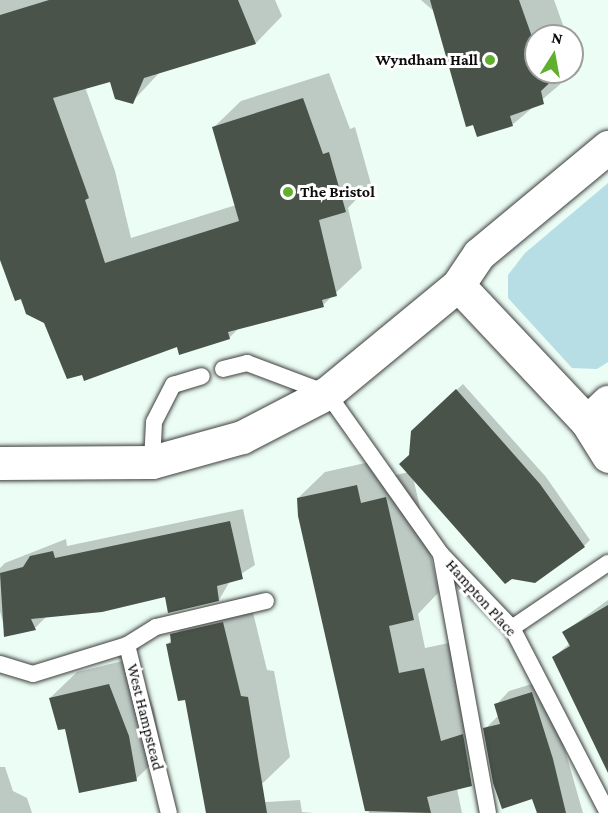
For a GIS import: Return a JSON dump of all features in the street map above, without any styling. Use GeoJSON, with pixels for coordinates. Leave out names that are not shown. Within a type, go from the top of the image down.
{"type":"FeatureCollection","features":[{"type":"Feature","properties":{"kind":"street"},"geometry":{"type":"LineString","coordinates":[[0,463],[152,462],[242,437],[327,393],[458,285],[479,254],[608,147]]}},
{"type":"Feature","properties":{"kind":"street"},"geometry":{"type":"LineString","coordinates":[[458,285],[597,412],[608,456]]}},
{"type":"Feature","properties":{"kind":"lane"},"geometry":{"type":"LineString","coordinates":[[223,369],[247,363],[327,393],[441,554]]}},
{"type":"Feature","properties":{"kind":"lane"},"geometry":{"type":"LineString","coordinates":[[152,462],[154,422],[173,385],[202,375]]}},
{"type":"Feature","properties":{"kind":"lane","name":"Hampton Place"},"geometry":{"type":"LineString","coordinates":[[441,554],[512,628],[608,813]]}},
{"type":"Feature","properties":{"kind":"lane","name":"Hampton Place"},"geometry":{"type":"LineString","coordinates":[[441,554],[488,813]]}},
{"type":"Feature","properties":{"kind":"lane"},"geometry":{"type":"LineString","coordinates":[[512,628],[608,563]]}},
{"type":"Feature","properties":{"kind":"lane"},"geometry":{"type":"LineString","coordinates":[[127,645],[156,627],[266,601]]}},
{"type":"Feature","properties":{"kind":"lane","name":"West Hampstead"},"geometry":{"type":"LineString","coordinates":[[0,664],[33,674],[127,645],[169,813]]}},
{"type":"Feature","properties":{"kind":"shaded area"},"geometry":{"type":"Polygon","coordinates":[[[608,183],[608,362],[597,369],[572,368],[508,298],[508,275],[525,253],[608,183]]]}},
{"type":"Feature","properties":{"kind":"building","name":"The Bristol"},"geometry":{"type":"Polygon","coordinates":[[[49,0],[238,0],[256,44],[144,78],[133,104],[115,99],[110,82],[53,98],[89,198],[85,200],[105,263],[239,221],[212,127],[303,98],[323,154],[329,152],[346,212],[319,220],[337,296],[322,300],[324,307],[228,332],[230,339],[179,355],[177,347],[84,381],[82,375],[67,379],[44,323],[26,314],[21,299],[15,301],[0,260],[0,15],[49,0]]]}},
{"type":"Feature","properties":{"kind":"building","name":"Wyndham Hall"},"geometry":{"type":"Polygon","coordinates":[[[430,0],[519,0],[528,24],[524,24],[524,84],[548,84],[541,91],[544,104],[510,116],[513,126],[477,137],[473,125],[466,127],[430,0]]]}},
{"type":"Feature","properties":{"kind":"building"},"geometry":{"type":"Polygon","coordinates":[[[456,389],[540,484],[585,547],[535,583],[512,579],[505,584],[399,464],[409,455],[411,431],[456,389]]]}},
{"type":"Feature","properties":{"kind":"building"},"geometry":{"type":"Polygon","coordinates":[[[357,485],[361,503],[386,497],[414,620],[389,626],[399,673],[424,668],[441,741],[463,734],[472,786],[427,797],[431,813],[365,811],[298,516],[297,498],[357,485]]]}},
{"type":"Feature","properties":{"kind":"building"},"geometry":{"type":"Polygon","coordinates":[[[230,521],[243,579],[217,586],[219,601],[168,613],[165,597],[102,612],[31,619],[36,630],[4,637],[0,573],[23,567],[30,556],[53,551],[55,558],[230,521]]]}},
{"type":"Feature","properties":{"kind":"building"},"geometry":{"type":"Polygon","coordinates":[[[608,605],[608,773],[552,657],[570,646],[562,632],[608,605]]]}},
{"type":"Feature","properties":{"kind":"building"},"geometry":{"type":"Polygon","coordinates":[[[223,622],[241,696],[248,697],[267,813],[206,813],[185,700],[178,701],[166,644],[171,643],[170,634],[223,622]]]}},
{"type":"Feature","properties":{"kind":"building"},"geometry":{"type":"Polygon","coordinates":[[[109,684],[129,736],[137,781],[79,793],[65,729],[58,730],[49,698],[109,684]]]}},
{"type":"Feature","properties":{"kind":"building"},"geometry":{"type":"Polygon","coordinates":[[[532,692],[553,759],[566,813],[537,813],[532,799],[502,809],[493,783],[483,728],[500,724],[494,704],[532,692]]]}},
{"type":"Feature","properties":{"kind":"place","name":"Wyndham Hall"},"geometry":{"type":"Point","coordinates":[490,60]}},
{"type":"Feature","properties":{"kind":"place","name":"The Bristol"},"geometry":{"type":"Point","coordinates":[288,192]}}]}
